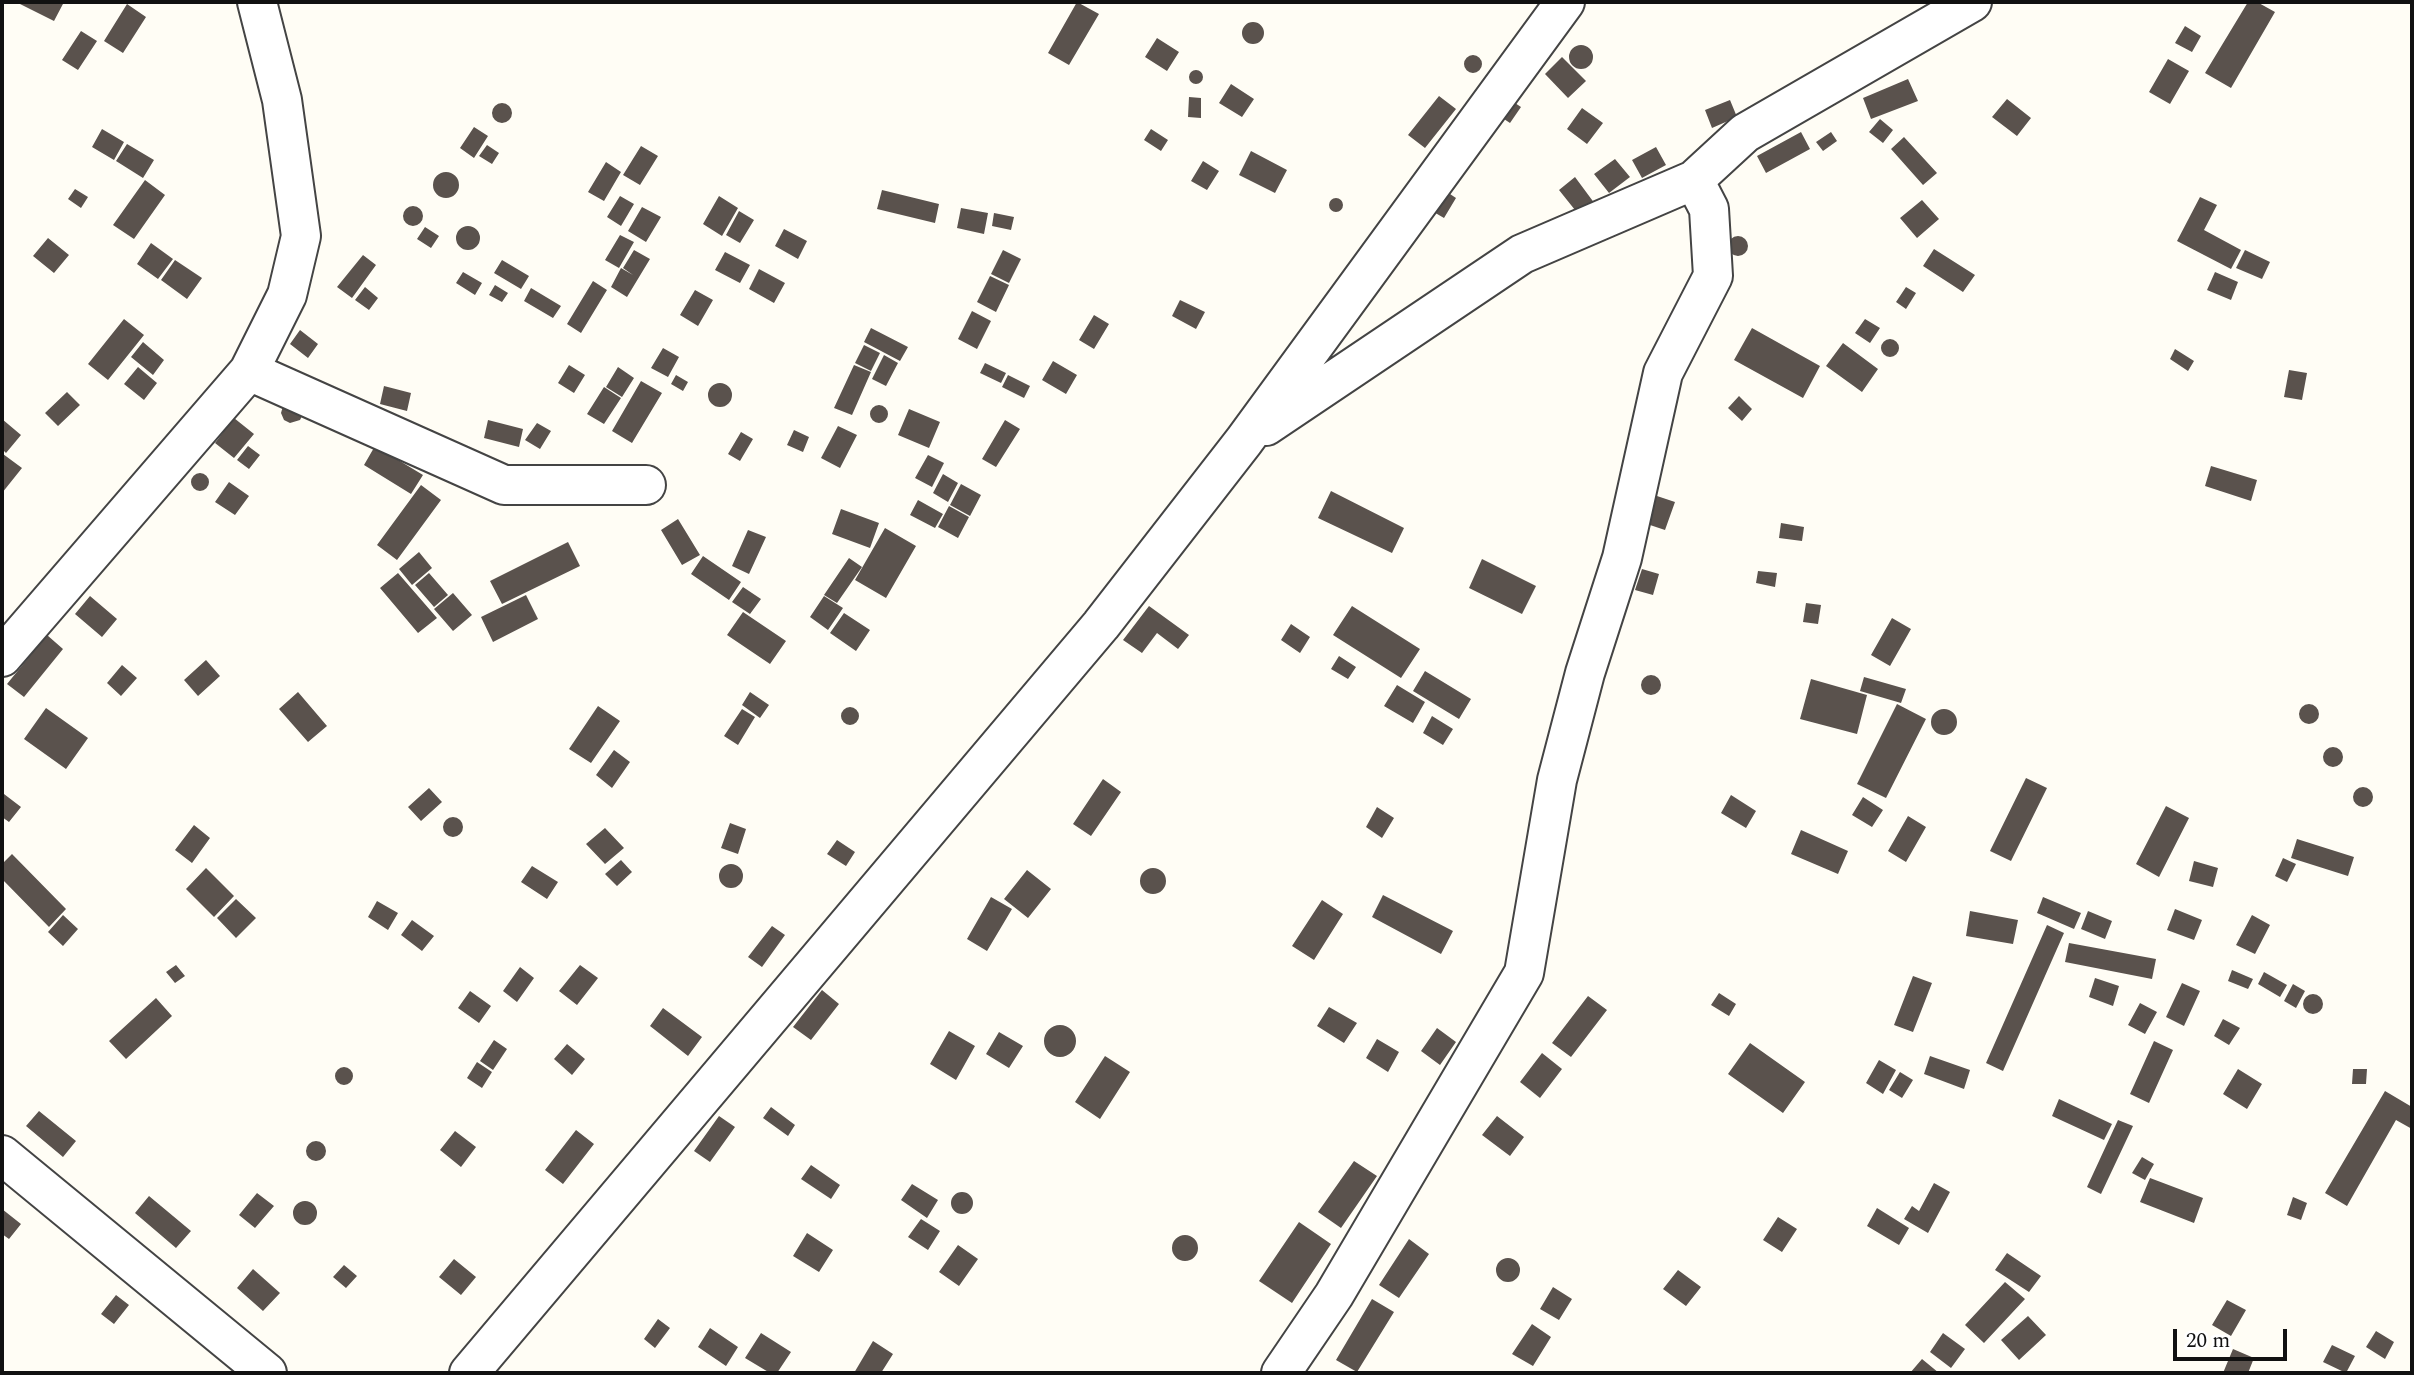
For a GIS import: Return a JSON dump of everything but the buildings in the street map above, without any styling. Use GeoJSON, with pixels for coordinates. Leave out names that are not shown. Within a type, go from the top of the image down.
{"type":"FeatureCollection","features":[{"type":"Feature","properties":{"kind":"street"},"geometry":{"type":"LineString","coordinates":[[2,657],[249,371],[287,295],[301,236],[282,100],[257,2]]}},
{"type":"Feature","properties":{"kind":"street"},"geometry":{"type":"LineString","coordinates":[[469,1373],[1101,625],[1244,441],[1565,2]]}},
{"type":"Feature","properties":{"kind":"street"},"geometry":{"type":"LineString","coordinates":[[1244,441],[1522,254],[1694,180],[1745,133],[1972,2]]}},
{"type":"Feature","properties":{"kind":"street"},"geometry":{"type":"LineString","coordinates":[[1282,1373],[1334,1295],[1524,973],[1557,780],[1585,673],[1622,558],[1664,373],[1713,276],[1709,209],[1694,180]]}},
{"type":"Feature","properties":{"kind":"street"},"geometry":{"type":"LineString","coordinates":[[249,371],[504,485],[646,485]]}},
{"type":"Feature","properties":{"kind":"street"},"geometry":{"type":"LineString","coordinates":[[2,1155],[267,1373]]}}]}
